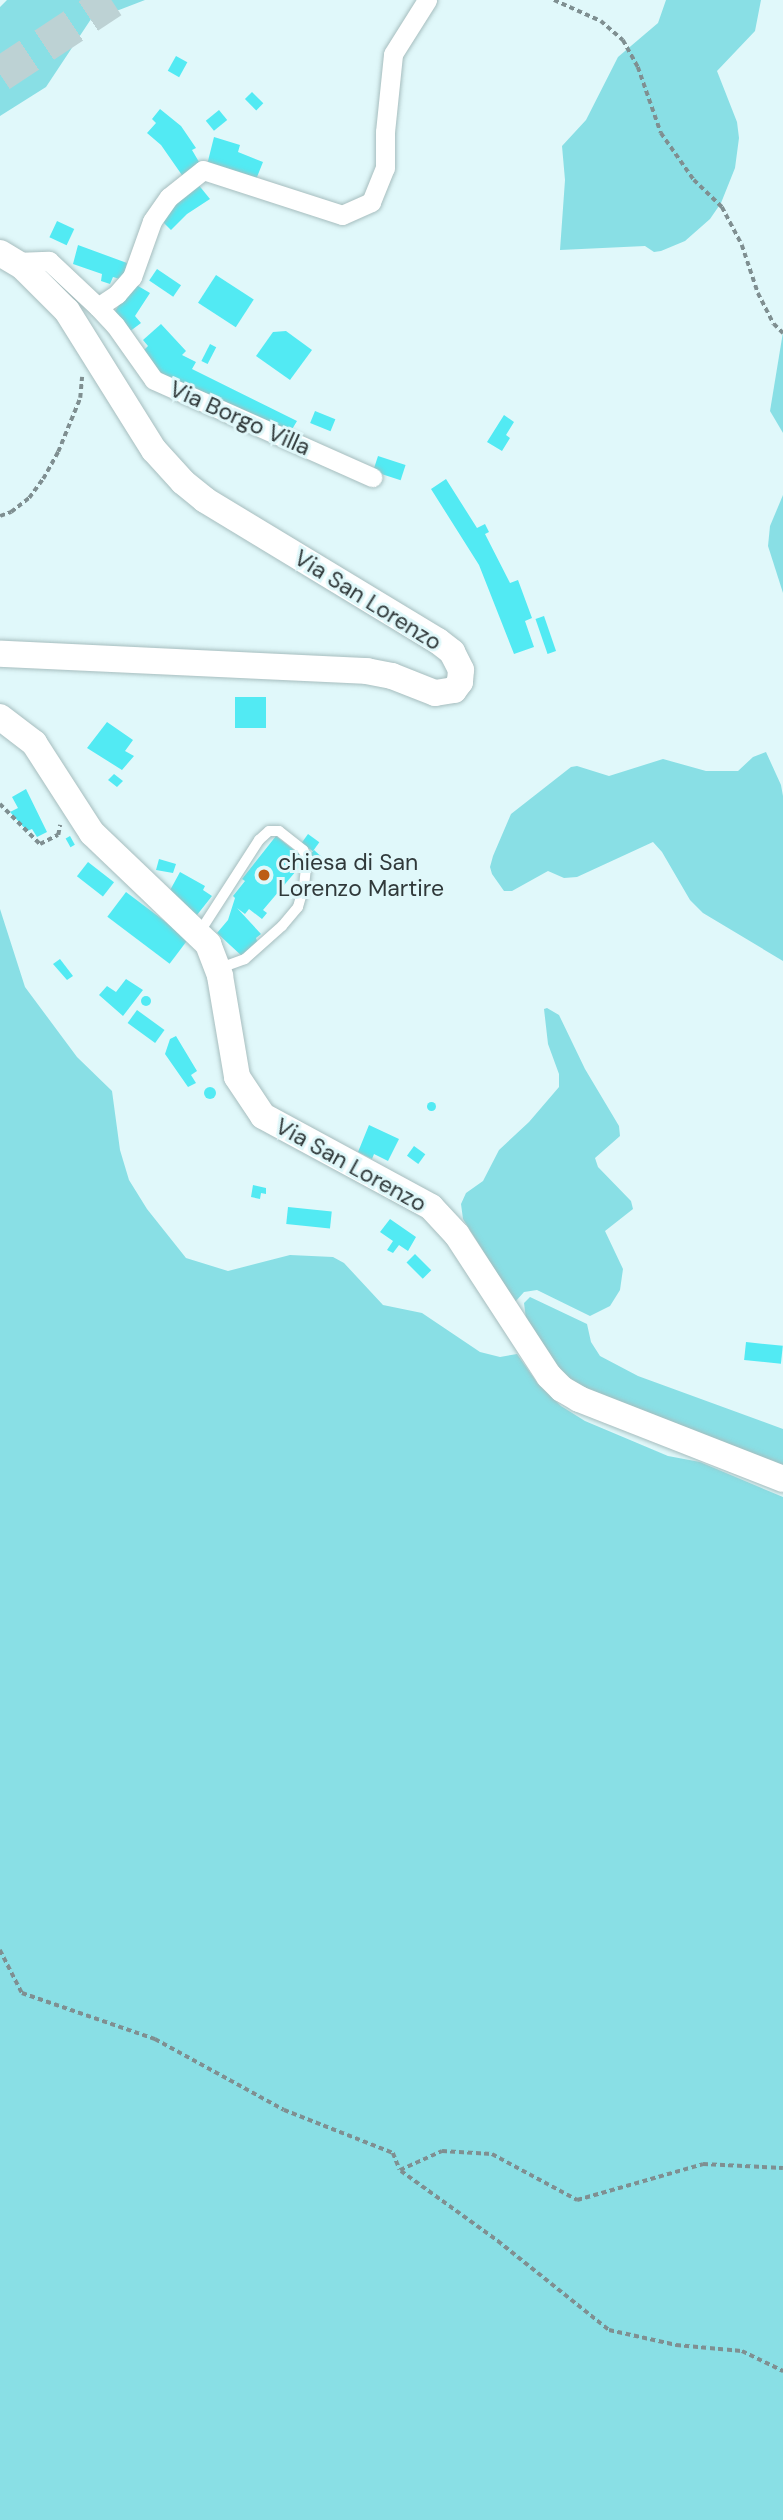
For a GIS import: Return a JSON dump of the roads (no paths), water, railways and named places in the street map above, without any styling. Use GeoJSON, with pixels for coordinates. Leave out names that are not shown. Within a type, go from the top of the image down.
{"type":"FeatureCollection","features":[{"type":"Feature","properties":{"kind":"street"},"geometry":{"type":"LineString","coordinates":[[98,307],[117,294],[132,277],[152,221],[169,197],[203,170],[342,215],[371,202],[384,168],[393,54],[428,0]]}},
{"type":"Feature","properties":{"kind":"street","name":"Via Borgo Villa"},"geometry":{"type":"LineString","coordinates":[[8,257],[49,261],[115,325],[155,380],[372,477]]}},
{"type":"Feature","properties":{"kind":"street","name":"Via San Lorenzo"},"geometry":{"type":"LineString","coordinates":[[0,654],[368,671],[392,676],[435,693],[454,690],[460,682],[461,670],[452,652],[438,641],[205,499],[183,482],[154,450],[67,311],[8,257]]}},
{"type":"Feature","properties":{"kind":"street","name":"Via San Lorenzo"},"geometry":{"type":"LineString","coordinates":[[0,717],[34,743],[92,833],[208,944],[218,969],[237,1077],[255,1108],[269,1121],[431,1207],[457,1234],[555,1382],[579,1399],[783,1479]]}},
{"type":"Feature","properties":{"kind":"lane"},"geometry":{"type":"LineString","coordinates":[[199,933],[259,840],[269,831],[279,831],[303,850],[307,859],[304,886],[298,906],[282,926],[245,959],[218,969]]}},
{"type":"Feature","properties":{"kind":"tunnel"},"geometry":{"type":"LineString","coordinates":[[0,74],[112,0]]}},
{"type":"Feature","properties":{"kind":"place","name":"chiesa di San Lorenzo Martire"},"geometry":{"type":"Point","coordinates":[264,875]}}]}
